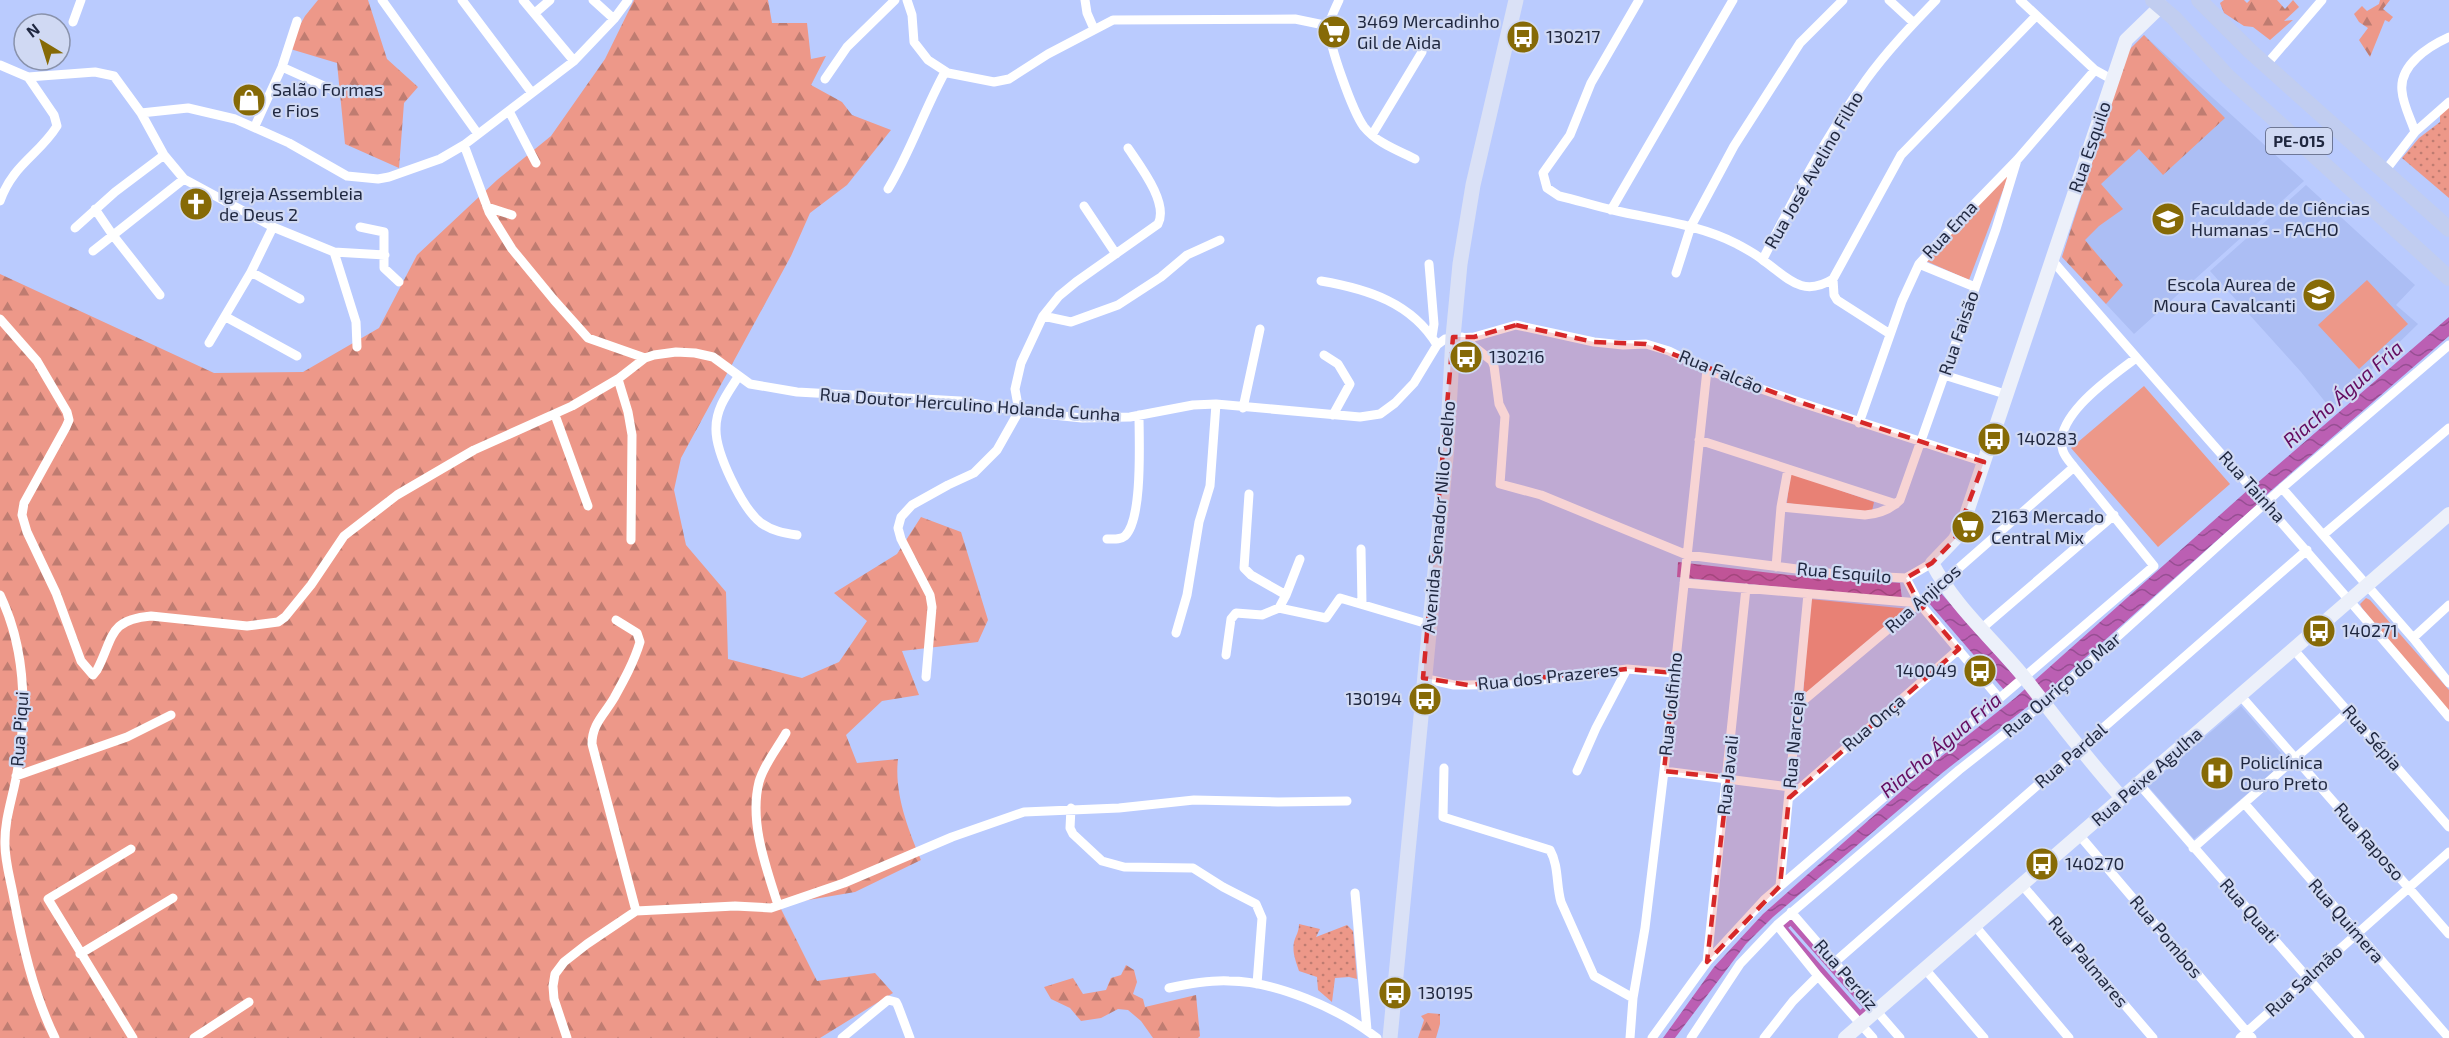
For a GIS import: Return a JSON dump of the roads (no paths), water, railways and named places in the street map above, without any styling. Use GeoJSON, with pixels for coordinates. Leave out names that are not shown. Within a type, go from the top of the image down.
{"type":"FeatureCollection","features":[{"type":"Feature","properties":{"kind":"highway","name":"PE-015"},"geometry":{"type":"LineString","coordinates":[[2199,0],[2266,65],[2449,229]]}},
{"type":"Feature","properties":{"kind":"highway","name":"PE-015"},"geometry":{"type":"LineString","coordinates":[[2157,3],[2174,18],[2227,76],[2449,278]]}},
{"type":"Feature","properties":{"kind":"highway","name":"PE-015"},"geometry":{"type":"LineString","coordinates":[[2174,18],[2182,20],[2200,35],[2326,153],[2449,263]]}},
{"type":"Feature","properties":{"kind":"main road","name":"Avenida Senador Nilo Coelho"},"geometry":{"type":"LineString","coordinates":[[1390,1038],[1423,678],[1431,625],[1458,337],[1461,264],[1473,185],[1516,0]]}},
{"type":"Feature","properties":{"kind":"street"},"geometry":{"type":"LineString","coordinates":[[73,22],[81,0]]}},
{"type":"Feature","properties":{"kind":"street"},"geometry":{"type":"LineString","coordinates":[[382,0],[478,134]]}},
{"type":"Feature","properties":{"kind":"street"},"geometry":{"type":"LineString","coordinates":[[462,0],[532,93]]}},
{"type":"Feature","properties":{"kind":"street"},"geometry":{"type":"LineString","coordinates":[[523,0],[574,61]]}},
{"type":"Feature","properties":{"kind":"street"},"geometry":{"type":"LineString","coordinates":[[535,13],[550,0]]}},
{"type":"Feature","properties":{"kind":"street"},"geometry":{"type":"LineString","coordinates":[[593,0],[614,20]]}},
{"type":"Feature","properties":{"kind":"street"},"geometry":{"type":"LineString","coordinates":[[141,113],[188,108],[236,119],[255,126],[336,170],[360,178],[389,177],[440,159],[464,145],[574,61],[614,20],[628,0]]}},
{"type":"Feature","properties":{"kind":"street"},"geometry":{"type":"LineString","coordinates":[[825,79],[847,47],[895,0]]}},
{"type":"Feature","properties":{"kind":"street"},"geometry":{"type":"LineString","coordinates":[[907,0],[912,15],[914,42],[928,60],[945,72],[971,79],[1001,82],[1113,20],[1295,19],[1329,26]]}},
{"type":"Feature","properties":{"kind":"street"},"geometry":{"type":"LineString","coordinates":[[1085,0],[1087,13],[1094,29]]}},
{"type":"Feature","properties":{"kind":"street"},"geometry":{"type":"LineString","coordinates":[[1339,0],[1329,26],[1335,56],[1356,113],[1372,135],[1415,159]]}},
{"type":"Feature","properties":{"kind":"street"},"geometry":{"type":"LineString","coordinates":[[1639,0],[1591,83],[1570,135],[1543,173],[1547,188],[1559,196],[1611,210],[1691,226],[1735,244],[1763,259],[1798,285],[1823,285],[1833,279],[1901,155],[2036,16]]}},
{"type":"Feature","properties":{"kind":"street"},"geometry":{"type":"LineString","coordinates":[[1611,210],[1733,0]]}},
{"type":"Feature","properties":{"kind":"street"},"geometry":{"type":"LineString","coordinates":[[1676,273],[1691,226],[1734,146],[1800,43],[1843,0]]}},
{"type":"Feature","properties":{"kind":"street"},"geometry":{"type":"LineString","coordinates":[[1889,0],[1914,22]]}},
{"type":"Feature","properties":{"kind":"street","name":"Rua José Avelino Filho"},"geometry":{"type":"LineString","coordinates":[[1763,259],[1796,194],[1839,119],[1868,77],[1914,22],[1936,0]]}},
{"type":"Feature","properties":{"kind":"street"},"geometry":{"type":"LineString","coordinates":[[2020,0],[2094,70],[2113,80]]}},
{"type":"Feature","properties":{"kind":"street"},"geometry":{"type":"LineString","coordinates":[[2266,65],[2322,0]]}},
{"type":"Feature","properties":{"kind":"street","name":"Rua Esquilo"},"geometry":{"type":"LineString","coordinates":[[1458,337],[1492,361],[1494,366],[1506,429],[1500,484],[1540,495],[1687,557],[1844,575],[1906,578],[1932,563],[1955,538],[1965,518],[2126,40],[2157,3]]}},
{"type":"Feature","properties":{"kind":"street"},"geometry":{"type":"LineString","coordinates":[[255,126],[282,67],[297,21]]}},
{"type":"Feature","properties":{"kind":"street"},"geometry":{"type":"LineString","coordinates":[[2415,132],[2402,92],[2405,76],[2424,51],[2449,37]]}},
{"type":"Feature","properties":{"kind":"street"},"geometry":{"type":"LineString","coordinates":[[1372,135],[1422,52]]}},
{"type":"Feature","properties":{"kind":"street"},"geometry":{"type":"LineString","coordinates":[[282,67],[333,90]]}},
{"type":"Feature","properties":{"kind":"street"},"geometry":{"type":"LineString","coordinates":[[1,69],[28,77],[95,72],[114,76],[141,113],[164,155],[184,179],[273,227],[334,252],[385,255]]}},
{"type":"Feature","properties":{"kind":"street","name":"Rua Ema"},"geometry":{"type":"LineString","coordinates":[[1859,423],[1910,281],[1919,264],[2017,160],[2094,70]]}},
{"type":"Feature","properties":{"kind":"street"},"geometry":{"type":"LineString","coordinates":[[888,189],[911,147],[925,110],[945,72]]}},
{"type":"Feature","properties":{"kind":"street"},"geometry":{"type":"LineString","coordinates":[[0,201],[9,179],[57,126],[54,115],[28,77]]}},
{"type":"Feature","properties":{"kind":"street"},"geometry":{"type":"LineString","coordinates":[[2385,171],[2415,132],[2449,102]]}},
{"type":"Feature","properties":{"kind":"street"},"geometry":{"type":"LineString","coordinates":[[509,111],[536,163]]}},
{"type":"Feature","properties":{"kind":"street"},"geometry":{"type":"LineString","coordinates":[[464,145],[487,207],[512,249],[583,333],[588,338],[645,358]]}},
{"type":"Feature","properties":{"kind":"street"},"geometry":{"type":"LineString","coordinates":[[926,677],[932,607],[930,595],[898,528],[901,517],[912,505],[948,484],[974,473],[997,450],[1019,411],[1015,389],[1021,363],[1043,316],[1059,296],[1158,224],[1162,213],[1147,176],[1128,148]]}},
{"type":"Feature","properties":{"kind":"street"},"geometry":{"type":"LineString","coordinates":[[75,228],[164,155]]}},
{"type":"Feature","properties":{"kind":"street","name":"Rua Faisão"},"geometry":{"type":"LineString","coordinates":[[1896,504],[1902,496],[1922,444],[1996,229],[2017,160]]}},
{"type":"Feature","properties":{"kind":"street"},"geometry":{"type":"LineString","coordinates":[[93,251],[184,179]]}},
{"type":"Feature","properties":{"kind":"street"},"geometry":{"type":"LineString","coordinates":[[1084,206],[1116,254]]}},
{"type":"Feature","properties":{"kind":"street"},"geometry":{"type":"LineString","coordinates":[[487,207],[512,215]]}},
{"type":"Feature","properties":{"kind":"street"},"geometry":{"type":"LineString","coordinates":[[96,209],[112,234],[160,295]]}},
{"type":"Feature","properties":{"kind":"street"},"geometry":{"type":"LineString","coordinates":[[208,343],[226,317],[273,227]]}},
{"type":"Feature","properties":{"kind":"street"},"geometry":{"type":"LineString","coordinates":[[360,227],[384,231],[385,270],[399,282]]}},
{"type":"Feature","properties":{"kind":"street"},"geometry":{"type":"LineString","coordinates":[[1043,316],[1071,322],[1118,305],[1161,277],[1187,255],[1220,240]]}},
{"type":"Feature","properties":{"kind":"street"},"geometry":{"type":"LineString","coordinates":[[334,252],[356,322],[357,347]]}},
{"type":"Feature","properties":{"kind":"street","name":"Rua Tainha"},"geometry":{"type":"LineString","coordinates":[[2052,260],[2350,599],[2449,717]]}},
{"type":"Feature","properties":{"kind":"street"},"geometry":{"type":"LineString","coordinates":[[1429,264],[1435,341]]}},
{"type":"Feature","properties":{"kind":"street"},"geometry":{"type":"LineString","coordinates":[[1919,264],[1975,287]]}},
{"type":"Feature","properties":{"kind":"street"},"geometry":{"type":"LineString","coordinates":[[251,272],[300,298]]}},
{"type":"Feature","properties":{"kind":"street"},"geometry":{"type":"LineString","coordinates":[[1833,279],[1836,300],[1890,334]]}},
{"type":"Feature","properties":{"kind":"street"},"geometry":{"type":"LineString","coordinates":[[1321,281],[1344,285],[1388,301],[1415,317],[1426,327],[1435,341]]}},
{"type":"Feature","properties":{"kind":"street"},"geometry":{"type":"LineString","coordinates":[[226,317],[297,356]]}},
{"type":"Feature","properties":{"kind":"street","name":"Rua Doutor Herculino Holanda Cunha"},"geometry":{"type":"LineString","coordinates":[[0,319],[37,361],[67,412],[69,420],[66,428],[24,503],[22,515],[27,532],[56,593],[75,648],[90,674],[95,673],[118,626],[135,617],[151,616],[248,627],[278,622],[285,617],[311,585],[344,536],[376,510],[416,483],[474,450],[555,416],[618,379],[645,358],[676,352],[695,353],[720,361],[750,384],[796,392],[960,401],[1019,411],[1091,418],[1139,415],[1193,405],[1216,404],[1360,417],[1385,411],[1414,383],[1435,341]]}},
{"type":"Feature","properties":{"kind":"street","name":"Rua Falcão"},"geometry":{"type":"LineString","coordinates":[[1458,337],[1474,337],[1516,325],[1594,342],[1623,345],[1646,344],[1669,351],[1707,370],[1922,444],[1984,462]]}},
{"type":"Feature","properties":{"kind":"street"},"geometry":{"type":"LineString","coordinates":[[1243,408],[1260,329]]}},
{"type":"Feature","properties":{"kind":"street"},"geometry":{"type":"LineString","coordinates":[[1435,341],[1458,337]]}},
{"type":"Feature","properties":{"kind":"street","name":"Rua Ouriço do Mar"},"geometry":{"type":"LineString","coordinates":[[1691,1038],[1740,964],[1791,912],[2041,702],[2265,502],[2449,345]]}},
{"type":"Feature","properties":{"kind":"street"},"geometry":{"type":"LineString","coordinates":[[1324,355],[1338,364],[1350,384],[1333,415]]}},
{"type":"Feature","properties":{"kind":"street"},"geometry":{"type":"LineString","coordinates":[[1981,629],[2114,514],[2074,467],[2063,450],[2063,437],[2067,424],[2079,405],[2095,389],[2136,358]]}},
{"type":"Feature","properties":{"kind":"street","name":"Rua Golfinho"},"geometry":{"type":"LineString","coordinates":[[1630,1038],[1633,998],[1645,928],[1664,771],[1707,370]]}},
{"type":"Feature","properties":{"kind":"street"},"geometry":{"type":"LineString","coordinates":[[1944,375],[2006,394]]}},
{"type":"Feature","properties":{"kind":"street"},"geometry":{"type":"LineString","coordinates":[[738,377],[718,412],[716,428],[719,450],[735,486],[748,508],[760,522],[779,532],[796,535]]}},
{"type":"Feature","properties":{"kind":"street"},"geometry":{"type":"LineString","coordinates":[[618,379],[632,435],[631,540]]}},
{"type":"Feature","properties":{"kind":"street"},"geometry":{"type":"LineString","coordinates":[[1176,633],[1187,595],[1199,522],[1210,486],[1216,404]]}},
{"type":"Feature","properties":{"kind":"street"},"geometry":{"type":"LineString","coordinates":[[1107,539],[1118,539],[1126,535],[1136,506],[1139,415]]}},
{"type":"Feature","properties":{"kind":"street"},"geometry":{"type":"LineString","coordinates":[[555,416],[588,506]]}},
{"type":"Feature","properties":{"kind":"street"},"geometry":{"type":"LineString","coordinates":[[2323,535],[2449,428]]}},
{"type":"Feature","properties":{"kind":"street"},"geometry":{"type":"LineString","coordinates":[[1699,440],[1896,504]]}},
{"type":"Feature","properties":{"kind":"street","name":"Rua Anjicos"},"geometry":{"type":"LineString","coordinates":[[1797,705],[1919,603],[2074,467]]}},
{"type":"Feature","properties":{"kind":"street"},"geometry":{"type":"LineString","coordinates":[[1776,567],[1781,507],[1788,469]]}},
{"type":"Feature","properties":{"kind":"street"},"geometry":{"type":"LineString","coordinates":[[2282,489],[2449,682]]}},
{"type":"Feature","properties":{"kind":"street"},"geometry":{"type":"LineString","coordinates":[[1249,494],[1244,568],[1286,595]]}},
{"type":"Feature","properties":{"kind":"street"},"geometry":{"type":"LineString","coordinates":[[1781,507],[1865,515],[1875,514],[1896,504]]}},
{"type":"Feature","properties":{"kind":"street","name":"Rua Ouriço do Mar"},"geometry":{"type":"LineString","coordinates":[[1652,1038],[1707,962],[1744,919],[2154,566],[2114,514]]}},
{"type":"Feature","properties":{"kind":"street","name":"Rua Peixe Agulha"},"geometry":{"type":"LineString","coordinates":[[1845,1038],[2449,514]]}},
{"type":"Feature","properties":{"kind":"street"},"geometry":{"type":"LineString","coordinates":[[1361,549],[1362,604]]}},
{"type":"Feature","properties":{"kind":"street","name":"Rua Pardal"},"geometry":{"type":"LineString","coordinates":[[1835,962],[2307,550]]}},
{"type":"Feature","properties":{"kind":"street"},"geometry":{"type":"LineString","coordinates":[[1226,656],[1233,615],[1239,612],[1267,614],[1278,608],[1286,595],[1300,559]]}},
{"type":"Feature","properties":{"kind":"street"},"geometry":{"type":"LineString","coordinates":[[1932,563],[1942,582],[2122,798]]}},
{"type":"Feature","properties":{"kind":"street"},"geometry":{"type":"LineString","coordinates":[[1906,578],[1919,603],[2002,695]]}},
{"type":"Feature","properties":{"kind":"street","name":"Rua Esquilo"},"geometry":{"type":"LineString","coordinates":[[1684,581],[1919,603]]}},
{"type":"Feature","properties":{"kind":"street","name":"Rua Javali"},"geometry":{"type":"LineString","coordinates":[[1707,962],[1728,778],[1746,588]]}},
{"type":"Feature","properties":{"kind":"street","name":"Rua Narceja"},"geometry":{"type":"LineString","coordinates":[[1780,886],[1808,594]]}},
{"type":"Feature","properties":{"kind":"street","name":"Rua Piqui"},"geometry":{"type":"LineString","coordinates":[[0,595],[7,609],[18,650],[23,685],[23,735],[7,818],[5,845],[18,925],[38,999],[55,1038]]}},
{"type":"Feature","properties":{"kind":"street"},"geometry":{"type":"LineString","coordinates":[[1278,608],[1326,618],[1340,598],[1431,625]]}},
{"type":"Feature","properties":{"kind":"street"},"geometry":{"type":"LineString","coordinates":[[2413,638],[2449,605]]}},
{"type":"Feature","properties":{"kind":"street"},"geometry":{"type":"LineString","coordinates":[[616,620],[637,633],[640,642],[627,675],[596,723],[592,734],[592,744],[636,911]]}},
{"type":"Feature","properties":{"kind":"street","name":"Rua Onça"},"geometry":{"type":"LineString","coordinates":[[1789,798],[1959,649]]}},
{"type":"Feature","properties":{"kind":"street","name":"Rua Sépia"},"geometry":{"type":"LineString","coordinates":[[2294,650],[2449,827]]}},
{"type":"Feature","properties":{"kind":"street"},"geometry":{"type":"LineString","coordinates":[[1577,771],[1596,728],[1627,669]]}},
{"type":"Feature","properties":{"kind":"street","name":"Rua dos Prazeres"},"geometry":{"type":"LineString","coordinates":[[1423,678],[1454,685],[1512,684],[1627,669],[1674,673]]}},
{"type":"Feature","properties":{"kind":"street","name":"Rua Raposo"},"geometry":{"type":"LineString","coordinates":[[2240,695],[2449,934]]}},
{"type":"Feature","properties":{"kind":"street"},"geometry":{"type":"LineString","coordinates":[[2193,848],[2349,711]]}},
{"type":"Feature","properties":{"kind":"street"},"geometry":{"type":"LineString","coordinates":[[16,776],[127,737],[171,715]]}},
{"type":"Feature","properties":{"kind":"street"},"geometry":{"type":"LineString","coordinates":[[778,905],[759,833],[756,801],[766,765],[786,733]]}},
{"type":"Feature","properties":{"kind":"street"},"geometry":{"type":"LineString","coordinates":[[1444,768],[1443,817],[1550,850],[1556,863],[1561,902],[1594,976],[1633,998]]}},
{"type":"Feature","properties":{"kind":"street"},"geometry":{"type":"LineString","coordinates":[[1664,771],[1790,787]]}},
{"type":"Feature","properties":{"kind":"street","name":"Rua Quati"},"geometry":{"type":"LineString","coordinates":[[2139,784],[2360,1038]]}},
{"type":"Feature","properties":{"kind":"street"},"geometry":{"type":"LineString","coordinates":[[567,1038],[554,999],[552,986],[555,974],[564,962],[587,944],[636,911],[735,906],[762,908],[778,905],[844,883],[952,837],[1024,812],[1071,808],[1119,808],[1194,800],[1347,801]]}},
{"type":"Feature","properties":{"kind":"street","name":"Rua Quimera"},"geometry":{"type":"LineString","coordinates":[[2244,803],[2449,1038]]}},
{"type":"Feature","properties":{"kind":"street"},"geometry":{"type":"LineString","coordinates":[[1071,808],[1070,828],[1073,834],[1102,861],[1124,867],[1193,868],[1256,904],[1262,918],[1257,984]]}},
{"type":"Feature","properties":{"kind":"street","name":"Rua Pombos"},"geometry":{"type":"LineString","coordinates":[[2080,836],[2246,1036]]}},
{"type":"Feature","properties":{"kind":"street"},"geometry":{"type":"LineString","coordinates":[[131,849],[48,899],[133,1038]]}},
{"type":"Feature","properties":{"kind":"street","name":"Rua Salmão"},"geometry":{"type":"LineString","coordinates":[[2246,1036],[2356,932],[2449,852]]}},
{"type":"Feature","properties":{"kind":"street","name":"Rua Palmares"},"geometry":{"type":"LineString","coordinates":[[2023,885],[2153,1038]]}},
{"type":"Feature","properties":{"kind":"street"},"geometry":{"type":"LineString","coordinates":[[1355,893],[1367,1030]]}},
{"type":"Feature","properties":{"kind":"street"},"geometry":{"type":"LineString","coordinates":[[80,954],[173,898]]}},
{"type":"Feature","properties":{"kind":"street","name":"Rua Perdiz"},"geometry":{"type":"LineString","coordinates":[[1791,912],[1900,1038]]}},
{"type":"Feature","properties":{"kind":"street","name":"Rua Perdiz"},"geometry":{"type":"LineString","coordinates":[[1777,925],[1873,1038]]}},
{"type":"Feature","properties":{"kind":"street"},"geometry":{"type":"LineString","coordinates":[[1975,927],[2069,1038]]}},
{"type":"Feature","properties":{"kind":"street"},"geometry":{"type":"LineString","coordinates":[[1925,969],[1984,1038]]}},
{"type":"Feature","properties":{"kind":"street"},"geometry":{"type":"LineString","coordinates":[[1764,1038],[1793,1001],[1818,976]]}},
{"type":"Feature","properties":{"kind":"street"},"geometry":{"type":"LineString","coordinates":[[1169,988],[1229,981],[1257,984],[1332,1009],[1377,1038]]}},
{"type":"Feature","properties":{"kind":"street"},"geometry":{"type":"LineString","coordinates":[[842,1038],[854,1034],[880,1005],[888,1000],[892,1000],[898,1006],[910,1038]]}},
{"type":"Feature","properties":{"kind":"street"},"geometry":{"type":"LineString","coordinates":[[194,1038],[249,1002]]}},
{"type":"Feature","properties":{"kind":"water"},"geometry":{"type":"Polygon","coordinates":[[[2449,317],[2449,336],[2266,495],[2256,484],[2449,317]]]}},
{"type":"Feature","properties":{"kind":"water"},"geometry":{"type":"Polygon","coordinates":[[[2249,489],[2260,502],[2049,690],[1942,773],[1773,917],[1746,944],[1675,1038],[1663,1038],[1714,967],[1763,914],[1933,763],[2015,698],[2249,489]]]}},
{"type":"Feature","properties":{"kind":"water"},"geometry":{"type":"Polygon","coordinates":[[[1678,562],[1788,575],[1900,583],[1902,599],[1677,577],[1678,562]]]}},
{"type":"Feature","properties":{"kind":"water"},"geometry":{"type":"Polygon","coordinates":[[[1940,592],[2017,679],[2004,690],[1928,602],[1940,592]]]}},
{"type":"Feature","properties":{"kind":"waterway"},"geometry":{"type":"LineString","coordinates":[[1791,919],[1870,1008],[1860,1017],[1781,927],[1791,919]]}},
{"type":"Feature","properties":{"kind":"place","name":"3469 Mercadinho Gil de Aida"},"geometry":{"type":"Point","coordinates":[1334,32]}},
{"type":"Feature","properties":{"kind":"place","name":"130217"},"geometry":{"type":"Point","coordinates":[1523,37]}},
{"type":"Feature","properties":{"kind":"place","name":"Salão Formas e Fios"},"geometry":{"type":"Point","coordinates":[249,100]}},
{"type":"Feature","properties":{"kind":"place","name":"Igreja Assembleia de Deus 2"},"geometry":{"type":"Point","coordinates":[196,204]}},
{"type":"Feature","properties":{"kind":"place","name":"Faculdade de Ciências Humanas - FACHO"},"geometry":{"type":"Point","coordinates":[2168,219]}},
{"type":"Feature","properties":{"kind":"place","name":"Escola Aurea de Moura Cavalcanti"},"geometry":{"type":"Point","coordinates":[2319,295]}},
{"type":"Feature","properties":{"kind":"place","name":"130216"},"geometry":{"type":"Point","coordinates":[1466,357]}},
{"type":"Feature","properties":{"kind":"place","name":"140283"},"geometry":{"type":"Point","coordinates":[1994,439]}},
{"type":"Feature","properties":{"kind":"place","name":"2163 Mercado Central Mix"},"geometry":{"type":"Point","coordinates":[1968,527]}},
{"type":"Feature","properties":{"kind":"place","name":"140271"},"geometry":{"type":"Point","coordinates":[2319,631]}},
{"type":"Feature","properties":{"kind":"place","name":"140049"},"geometry":{"type":"Point","coordinates":[1980,671]}},
{"type":"Feature","properties":{"kind":"place","name":"130194"},"geometry":{"type":"Point","coordinates":[1425,699]}},
{"type":"Feature","properties":{"kind":"place","name":"Policlínica Ouro Preto"},"geometry":{"type":"Point","coordinates":[2217,773]}},
{"type":"Feature","properties":{"kind":"place","name":"140270"},"geometry":{"type":"Point","coordinates":[2042,864]}},
{"type":"Feature","properties":{"kind":"place","name":"130195"},"geometry":{"type":"Point","coordinates":[1395,993]}},
{"type":"Feature","properties":{"kind":"water label","name":"Riacho Água Fria"},"geometry":{"type":"Point","coordinates":[2343,394]}},
{"type":"Feature","properties":{"kind":"water label","name":"Riacho Água Fria"},"geometry":{"type":"Point","coordinates":[1941,745]}}]}
